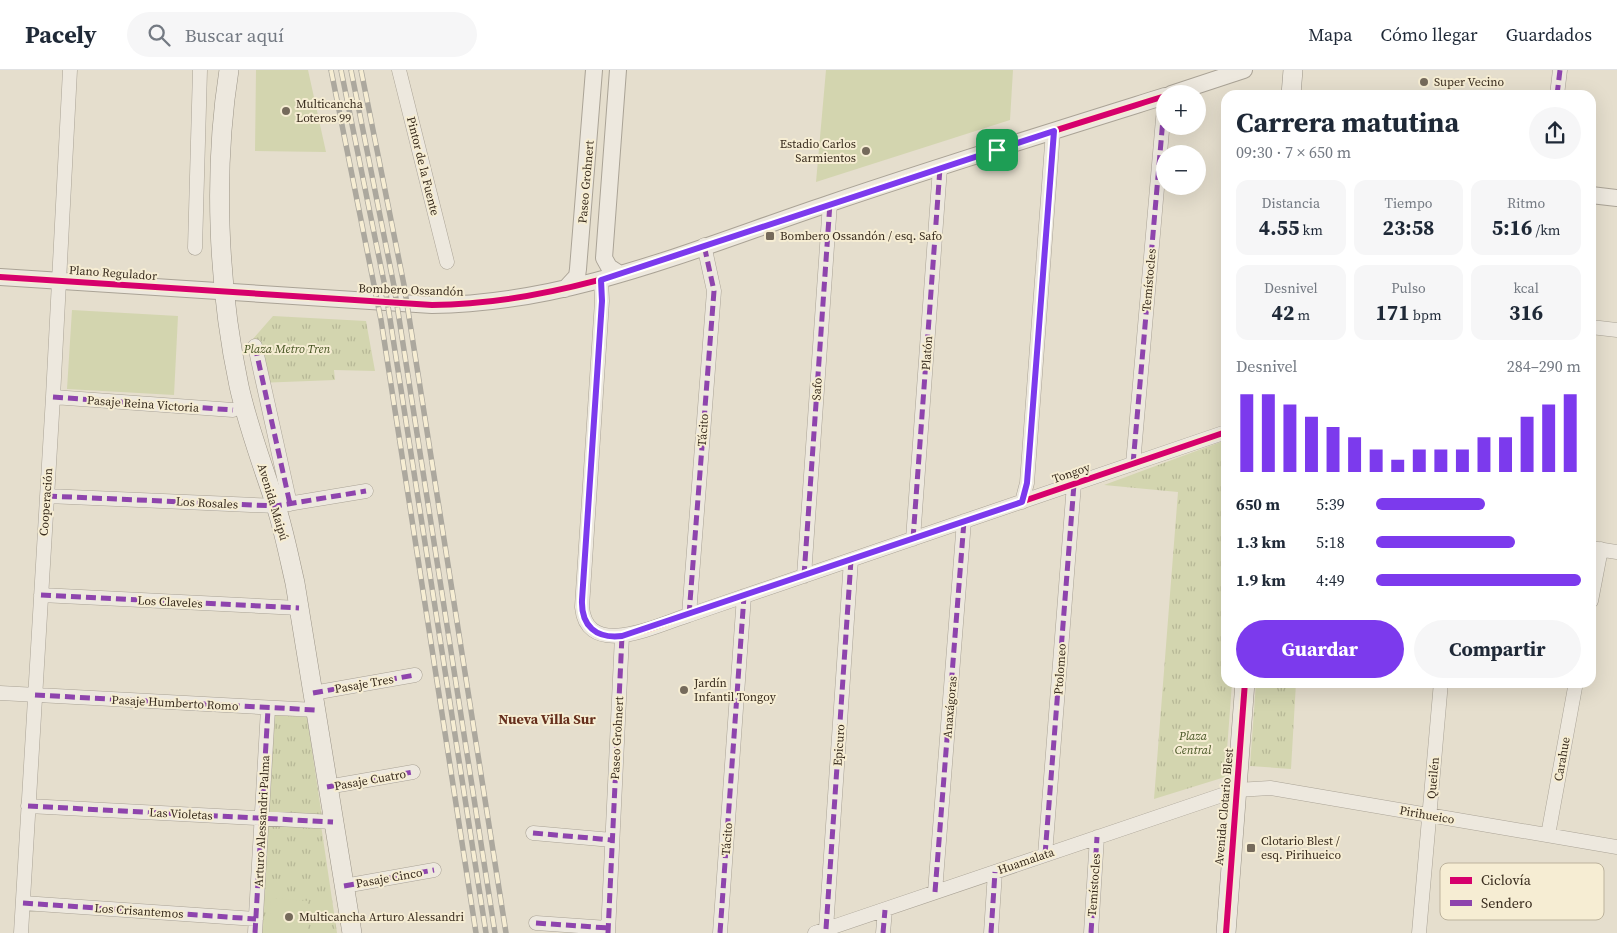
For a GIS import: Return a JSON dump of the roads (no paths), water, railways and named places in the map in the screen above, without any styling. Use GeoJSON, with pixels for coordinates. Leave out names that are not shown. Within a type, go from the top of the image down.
{"type":"FeatureCollection","features":[{"type":"Feature","properties":{"kind":"main road","name":"Avenida Maipú"},"geometry":{"type":"LineString","coordinates":[[230,70],[225,112],[220,213],[220,244],[225,290],[239,386],[283,505],[289,554],[352,933]]}},
{"type":"Feature","properties":{"kind":"main road"},"geometry":{"type":"LineString","coordinates":[[1291,90],[1293,70]]}},
{"type":"Feature","properties":{"kind":"main road","name":"Avenida Clotario Blest"},"geometry":{"type":"LineString","coordinates":[[1226,933],[1245,688]]}},
{"type":"Feature","properties":{"kind":"street","name":"Cooperación"},"geometry":{"type":"LineString","coordinates":[[21,933],[53,397],[70,70]]}},
{"type":"Feature","properties":{"kind":"street"},"geometry":{"type":"LineString","coordinates":[[195,248],[200,70]]}},
{"type":"Feature","properties":{"kind":"street","name":"Pintor de la Fuente"},"geometry":{"type":"LineString","coordinates":[[399,70],[447,262]]}},
{"type":"Feature","properties":{"kind":"street","name":"Paseo Grohnert"},"geometry":{"type":"LineString","coordinates":[[565,289],[576,276],[579,264],[594,70]]}},
{"type":"Feature","properties":{"kind":"street","name":"Paseo Grohnert"},"geometry":{"type":"LineString","coordinates":[[618,70],[604,258],[609,267],[620,274]]}},
{"type":"Feature","properties":{"kind":"street"},"geometry":{"type":"LineString","coordinates":[[1199,85],[1244,70]]}},
{"type":"Feature","properties":{"kind":"street"},"geometry":{"type":"LineString","coordinates":[[1558,90],[1560,70]]}},
{"type":"Feature","properties":{"kind":"street","name":"Bombero Ossandón"},"geometry":{"type":"LineString","coordinates":[[225,290],[432,305],[503,301],[565,289],[620,274],[830,203],[1156,99]]}},
{"type":"Feature","properties":{"kind":"street"},"geometry":{"type":"LineString","coordinates":[[1022,502],[1027,483],[1054,131]]}},
{"type":"Feature","properties":{"kind":"street","name":"Temístocles"},"geometry":{"type":"LineString","coordinates":[[1132,464],[1162,135]]}},
{"type":"Feature","properties":{"kind":"street","name":"Platón"},"geometry":{"type":"LineString","coordinates":[[913,539],[940,168]]}},
{"type":"Feature","properties":{"kind":"street"},"geometry":{"type":"LineString","coordinates":[[1596,196],[1617,198]]}},
{"type":"Feature","properties":{"kind":"street","name":"Safo"},"geometry":{"type":"LineString","coordinates":[[804,576],[830,203]]}},
{"type":"Feature","properties":{"kind":"street","name":"Tácito"},"geometry":{"type":"LineString","coordinates":[[689,615],[714,292],[704,246]]}},
{"type":"Feature","properties":{"kind":"street","name":"Plano Regulador"},"geometry":{"type":"LineString","coordinates":[[0,277],[225,290]]}},
{"type":"Feature","properties":{"kind":"street"},"geometry":{"type":"LineString","coordinates":[[601,280],[602,301],[582,607],[588,627],[594,632],[615,636]]}},
{"type":"Feature","properties":{"kind":"street"},"geometry":{"type":"LineString","coordinates":[[1596,328],[1617,330]]}},
{"type":"Feature","properties":{"kind":"street","name":"Avenida Maipú"},"geometry":{"type":"LineString","coordinates":[[255,346],[283,505]]}},
{"type":"Feature","properties":{"kind":"street","name":"Pasaje Reina Victoria"},"geometry":{"type":"LineString","coordinates":[[53,397],[233,410]]}},
{"type":"Feature","properties":{"kind":"street","name":"Tongoy"},"geometry":{"type":"LineString","coordinates":[[615,636],[689,615],[1221,434]]}},
{"type":"Feature","properties":{"kind":"street","name":"Ptolomeo"},"geometry":{"type":"LineString","coordinates":[[1045,855],[1074,484]]}},
{"type":"Feature","properties":{"kind":"street","name":"Los Rosales"},"geometry":{"type":"LineString","coordinates":[[47,496],[283,505],[366,491]]}},
{"type":"Feature","properties":{"kind":"street","name":"Anaxágoras"},"geometry":{"type":"LineString","coordinates":[[935,892],[964,521]]}},
{"type":"Feature","properties":{"kind":"street"},"geometry":{"type":"LineString","coordinates":[[1596,548],[1617,552]]}},
{"type":"Feature","properties":{"kind":"street","name":"Epicuro"},"geometry":{"type":"LineString","coordinates":[[821,931],[852,560]]}},
{"type":"Feature","properties":{"kind":"street","name":"Los Claveles"},"geometry":{"type":"LineString","coordinates":[[41,595],[299,608]]}},
{"type":"Feature","properties":{"kind":"street","name":"Tácito"},"geometry":{"type":"LineString","coordinates":[[720,933],[744,596]]}},
{"type":"Feature","properties":{"kind":"street","name":"Paseo Grohnert"},"geometry":{"type":"LineString","coordinates":[[536,923],[608,931],[612,840],[615,636]]}},
{"type":"Feature","properties":{"kind":"street","name":"Pasaje Tres"},"geometry":{"type":"LineString","coordinates":[[314,701],[415,675]]}},
{"type":"Feature","properties":{"kind":"street","name":"Queilén"},"geometry":{"type":"LineString","coordinates":[[1419,933],[1440,688]]}},
{"type":"Feature","properties":{"kind":"street","name":"Carahue"},"geometry":{"type":"LineString","coordinates":[[1548,835],[1575,688]]}},
{"type":"Feature","properties":{"kind":"street","name":"Pasaje Humberto Romo"},"geometry":{"type":"LineString","coordinates":[[0,693],[268,709],[314,701]]}},
{"type":"Feature","properties":{"kind":"street","name":"Arturo Alessandri Palma"},"geometry":{"type":"LineString","coordinates":[[255,926],[268,709]]}},
{"type":"Feature","properties":{"kind":"street","name":"Pasaje Cuatro"},"geometry":{"type":"LineString","coordinates":[[327,787],[413,772]]}},
{"type":"Feature","properties":{"kind":"street","name":"Pirihueico"},"geometry":{"type":"LineString","coordinates":[[1237,790],[1270,788],[1617,847]]}},
{"type":"Feature","properties":{"kind":"street","name":"Huamalata"},"geometry":{"type":"LineString","coordinates":[[821,931],[1237,790]]}},
{"type":"Feature","properties":{"kind":"street","name":"Las Violetas"},"geometry":{"type":"LineString","coordinates":[[28,806],[333,822]]}},
{"type":"Feature","properties":{"kind":"street"},"geometry":{"type":"LineString","coordinates":[[533,833],[612,840]]}},
{"type":"Feature","properties":{"kind":"street","name":"Temístocles"},"geometry":{"type":"LineString","coordinates":[[1091,933],[1097,837]]}},
{"type":"Feature","properties":{"kind":"street","name":"Pasaje Cinco"},"geometry":{"type":"LineString","coordinates":[[344,886],[434,870]]}},
{"type":"Feature","properties":{"kind":"street"},"geometry":{"type":"LineString","coordinates":[[992,933],[994,872]]}},
{"type":"Feature","properties":{"kind":"street","name":"Los Crisantemos"},"geometry":{"type":"LineString","coordinates":[[23,903],[255,926]]}},
{"type":"Feature","properties":{"kind":"street"},"geometry":{"type":"LineString","coordinates":[[883,933],[885,910]]}},
{"type":"Feature","properties":{"kind":"railway"},"geometry":{"type":"LineString","coordinates":[[331,70],[381,320],[476,933]]}},
{"type":"Feature","properties":{"kind":"railway"},"geometry":{"type":"LineString","coordinates":[[341,70],[385,287],[486,933]]}},
{"type":"Feature","properties":{"kind":"railway"},"geometry":{"type":"LineString","coordinates":[[351,70],[394,286],[495,933]]}},
{"type":"Feature","properties":{"kind":"railway"},"geometry":{"type":"LineString","coordinates":[[361,70],[404,285],[506,933]]}},
{"type":"Feature","properties":{"kind":"place","name":"Super Vecino"},"geometry":{"type":"Point","coordinates":[1424,82]}},
{"type":"Feature","properties":{"kind":"place","name":"Multicancha Loteros 99"},"geometry":{"type":"Point","coordinates":[286,111]}},
{"type":"Feature","properties":{"kind":"place","name":"Estadio Carlos Sarmientos"},"geometry":{"type":"Point","coordinates":[866,151]}},
{"type":"Feature","properties":{"kind":"place","name":"Bombero Ossandón / esq. Safo"},"geometry":{"type":"Point","coordinates":[770,236]}},
{"type":"Feature","properties":{"kind":"place","name":"Jardín Infantil Tongoy"},"geometry":{"type":"Point","coordinates":[684,690]}},
{"type":"Feature","properties":{"kind":"place","name":"Clotario Blest / esq. Pirihueico"},"geometry":{"type":"Point","coordinates":[1251,848]}},
{"type":"Feature","properties":{"kind":"place","name":"Multicancha Arturo Alessandri"},"geometry":{"type":"Point","coordinates":[289,917]}},
{"type":"Feature","properties":{"kind":"district","name":"Nueva Villa Sur"},"geometry":{"type":"Point","coordinates":[547,719]}},
{"type":"Feature","properties":{"kind":"park label","name":"Plaza Metro Tren"},"geometry":{"type":"Point","coordinates":[287,349]}},
{"type":"Feature","properties":{"kind":"park label","name":"Plaza Central"},"geometry":{"type":"Point","coordinates":[1193,743]}}]}
